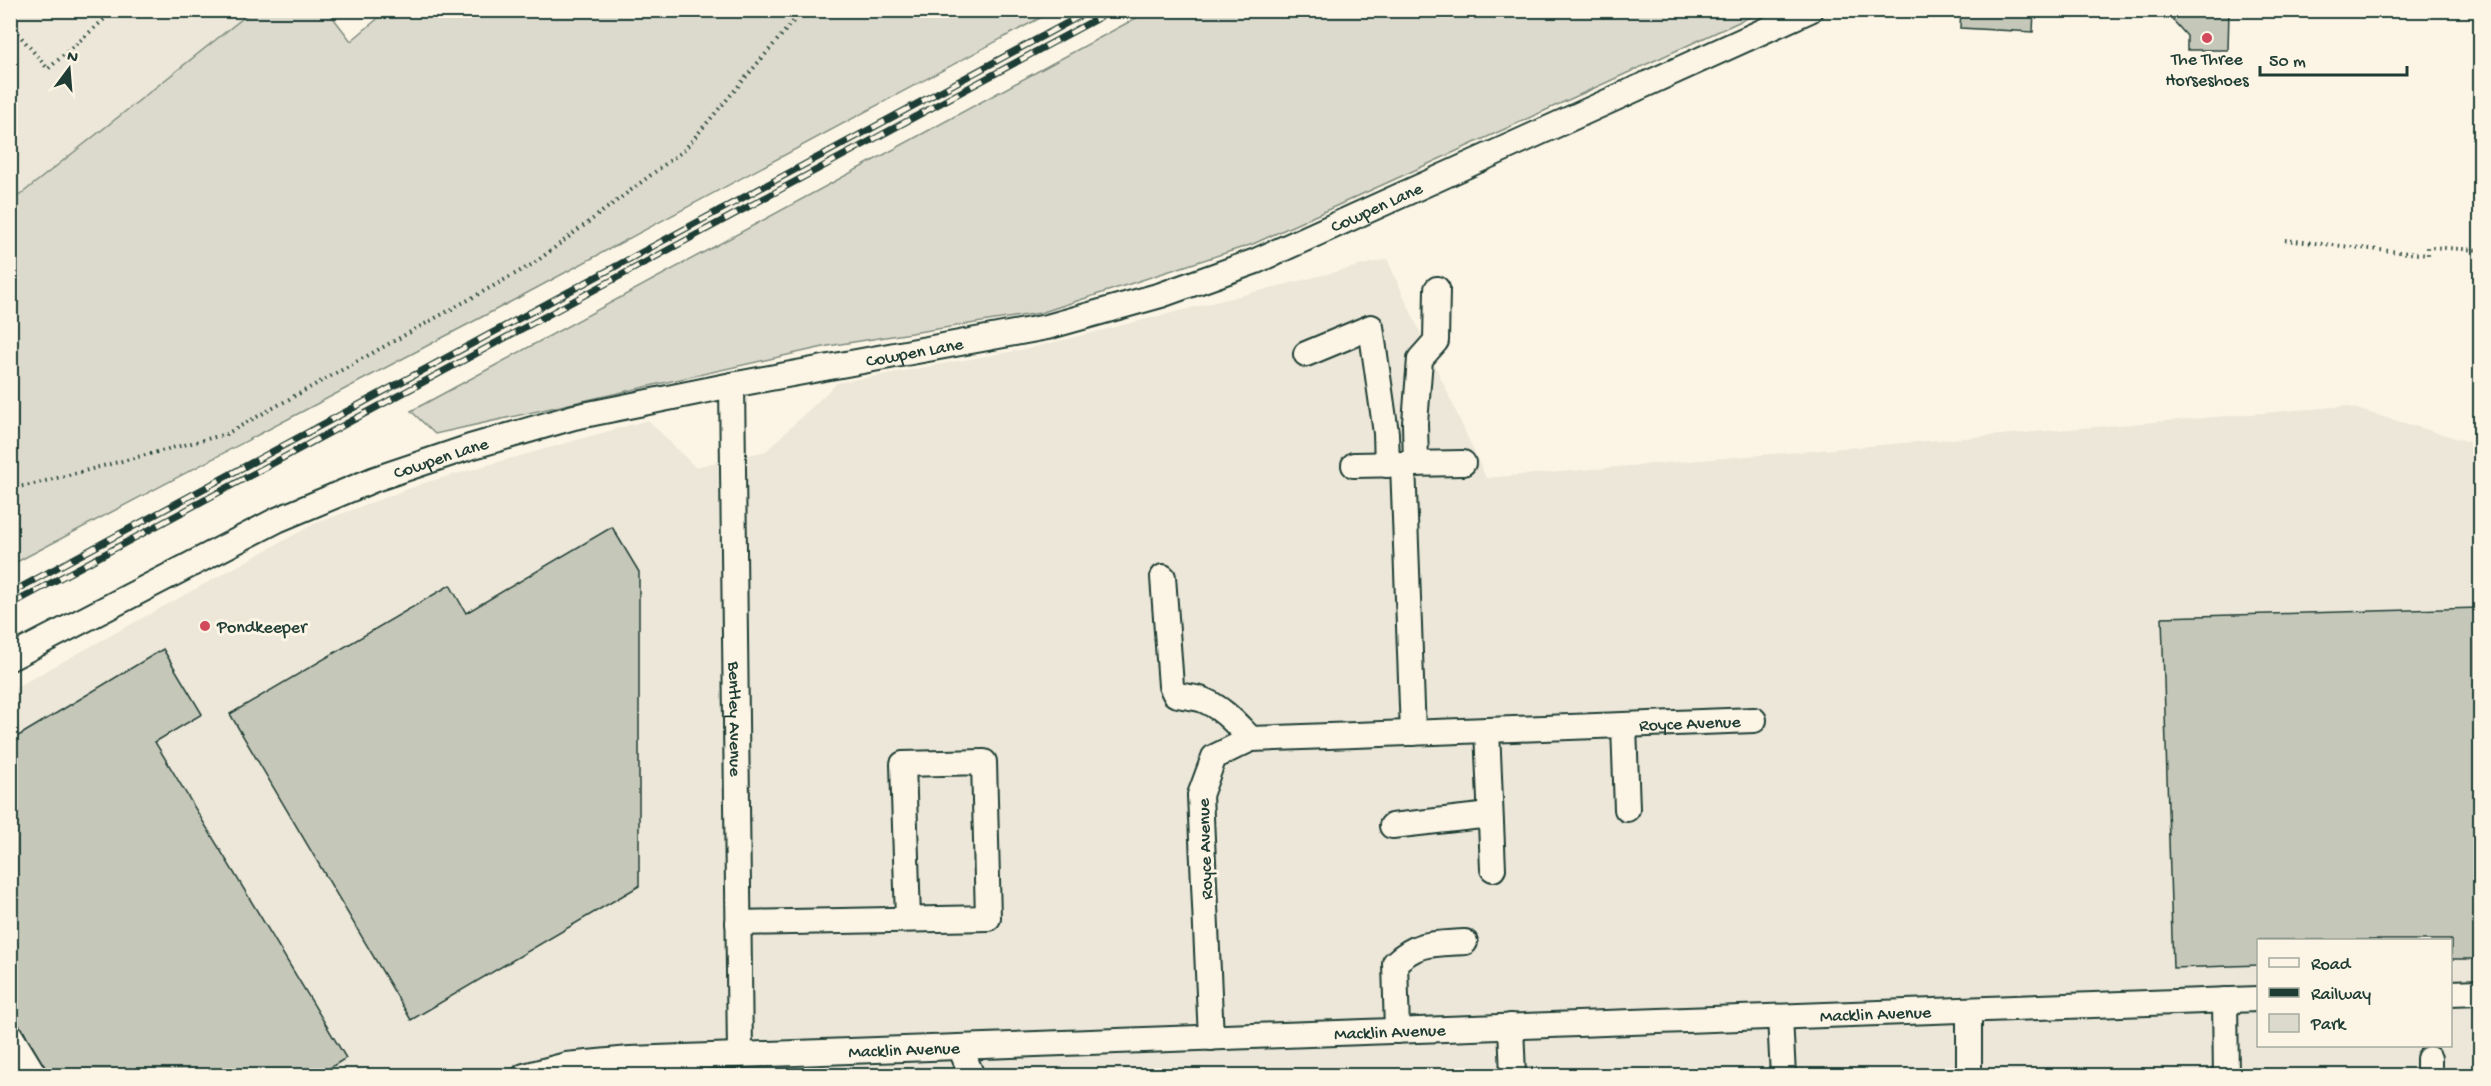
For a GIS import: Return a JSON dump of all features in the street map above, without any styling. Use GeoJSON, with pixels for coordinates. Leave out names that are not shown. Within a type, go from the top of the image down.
{"type":"FeatureCollection","features":[{"type":"Feature","properties":{"kind":"street","name":"Cowpen Lane"},"geometry":{"type":"LineString","coordinates":[[10,658],[277,520],[375,478],[470,447],[574,417],[732,385],[1047,327],[1161,295],[1267,256],[1810,10]]}},
{"type":"Feature","properties":{"kind":"street"},"geometry":{"type":"LineString","coordinates":[[1413,733],[1402,464],[1415,423],[1420,358],[1436,341],[1437,289]]}},
{"type":"Feature","properties":{"kind":"street"},"geometry":{"type":"LineString","coordinates":[[1306,354],[1371,327],[1386,434],[1402,464]]}},
{"type":"Feature","properties":{"kind":"street","name":"Bentley Avenue"},"geometry":{"type":"LineString","coordinates":[[732,385],[740,1054]]}},
{"type":"Feature","properties":{"kind":"street"},"geometry":{"type":"LineString","coordinates":[[1354,465],[1463,463]]}},
{"type":"Feature","properties":{"kind":"street"},"geometry":{"type":"LineString","coordinates":[[1163,577],[1171,686],[1175,694],[1201,699],[1213,705],[1230,717],[1251,739]]}},
{"type":"Feature","properties":{"kind":"street","name":"Royce Avenue"},"geometry":{"type":"LineString","coordinates":[[1211,1038],[1200,795],[1214,757],[1251,739],[1754,720]]}},
{"type":"Feature","properties":{"kind":"street","name":"Royce Avenue"},"geometry":{"type":"LineString","coordinates":[[1624,726],[1627,809]]}},
{"type":"Feature","properties":{"kind":"street"},"geometry":{"type":"LineString","coordinates":[[1487,730],[1492,869]]}},
{"type":"Feature","properties":{"kind":"street"},"geometry":{"type":"LineString","coordinates":[[738,923],[988,918],[984,762],[903,764],[908,919]]}},
{"type":"Feature","properties":{"kind":"street"},"geometry":{"type":"LineString","coordinates":[[1392,826],[1490,815]]}},
{"type":"Feature","properties":{"kind":"street"},"geometry":{"type":"LineString","coordinates":[[1397,1031],[1395,963],[1406,952],[1421,945],[1465,942]]}},
{"type":"Feature","properties":{"kind":"street"},"geometry":{"type":"LineString","coordinates":[[2452,993],[2481,992]]}},
{"type":"Feature","properties":{"kind":"street","name":"Macklin Avenue"},"geometry":{"type":"LineString","coordinates":[[525,1076],[566,1065],[630,1059],[740,1054],[2257,999]]}},
{"type":"Feature","properties":{"kind":"street"},"geometry":{"type":"LineString","coordinates":[[2225,1000],[2226,1076]]}},
{"type":"Feature","properties":{"kind":"street"},"geometry":{"type":"LineString","coordinates":[[1969,1010],[1969,1076]]}},
{"type":"Feature","properties":{"kind":"street"},"geometry":{"type":"LineString","coordinates":[[1780,1017],[1783,1076]]}},
{"type":"Feature","properties":{"kind":"street"},"geometry":{"type":"LineString","coordinates":[[1511,1026],[1513,1076]]}},
{"type":"Feature","properties":{"kind":"street"},"geometry":{"type":"LineString","coordinates":[[10,1035],[35,1076]]}},
{"type":"Feature","properties":{"kind":"street"},"geometry":{"type":"LineString","coordinates":[[960,1047],[972,1076]]}},
{"type":"Feature","properties":{"kind":"path"},"geometry":{"type":"LineString","coordinates":[[10,24],[48,69],[109,15],[105,10]]}},
{"type":"Feature","properties":{"kind":"path"},"geometry":{"type":"LineString","coordinates":[[10,488],[30,485],[226,434],[533,264],[684,150],[803,10]]}},
{"type":"Feature","properties":{"kind":"path"},"geometry":{"type":"LineString","coordinates":[[2285,240],[2428,255],[2428,247],[2481,250]]}},
{"type":"Feature","properties":{"kind":"shaded area"},"geometry":{"type":"Polygon","coordinates":[[[11,10],[252,10],[252,11],[11,202],[11,10]]]}},
{"type":"Feature","properties":{"kind":"shaded area"},"geometry":{"type":"Polygon","coordinates":[[[1387,259],[1486,478],[2346,406],[2480,445],[2480,1075],[11,1076],[11,690],[314,524],[424,483],[648,420],[695,467],[766,451],[837,383],[1031,348],[1387,259]]]}},
{"type":"Feature","properties":{"kind":"green space"},"geometry":{"type":"Polygon","coordinates":[[[388,10],[1053,11],[516,299],[11,565],[11,202],[252,11],[328,11],[351,41],[388,10]]]}},
{"type":"Feature","properties":{"kind":"green space"},"geometry":{"type":"Polygon","coordinates":[[[1149,11],[1763,11],[1253,244],[1040,313],[828,346],[435,434],[411,411],[1149,11]]]}},
{"type":"Feature","properties":{"kind":"building"},"geometry":{"type":"Polygon","coordinates":[[[1961,10],[2034,10],[2033,32],[1960,28],[1961,10]]]}},
{"type":"Feature","properties":{"kind":"building","name":"The Three Horseshoes"},"geometry":{"type":"Polygon","coordinates":[[[2164,10],[2229,10],[2228,50],[2187,50],[2187,36],[2164,10]]]}},
{"type":"Feature","properties":{"kind":"building"},"geometry":{"type":"Polygon","coordinates":[[[612,527],[639,572],[639,886],[411,1020],[230,714],[450,585],[466,613],[612,527]]]}},
{"type":"Feature","properties":{"kind":"building"},"geometry":{"type":"Polygon","coordinates":[[[2478,608],[2481,681],[2481,959],[2452,959],[2452,939],[2257,939],[2257,965],[2173,968],[2162,617],[2478,608]]]}},
{"type":"Feature","properties":{"kind":"building"},"geometry":{"type":"Polygon","coordinates":[[[163,649],[202,714],[155,742],[346,1058],[317,1076],[49,1076],[22,1028],[10,1021],[10,741],[163,649]]]}},
{"type":"Feature","properties":{"kind":"railway"},"geometry":{"type":"LineString","coordinates":[[10,593],[1091,10]]}},
{"type":"Feature","properties":{"kind":"railway"},"geometry":{"type":"LineString","coordinates":[[10,605],[1113,10]]}},
{"type":"Feature","properties":{"kind":"place","name":"The Three Horseshoes"},"geometry":{"type":"Point","coordinates":[2207,38]}},
{"type":"Feature","properties":{"kind":"place","name":"Pondkeeper"},"geometry":{"type":"Point","coordinates":[205,626]}}]}
